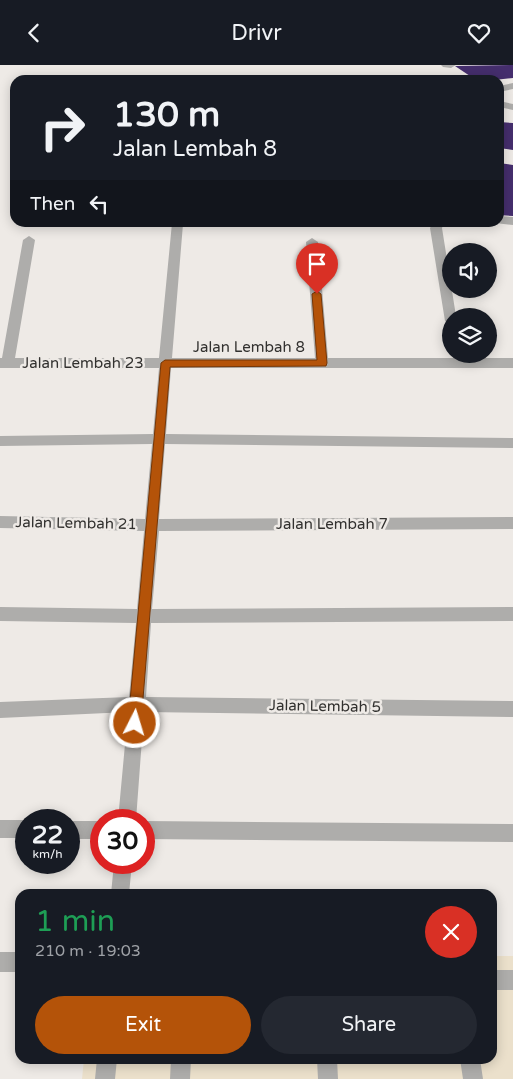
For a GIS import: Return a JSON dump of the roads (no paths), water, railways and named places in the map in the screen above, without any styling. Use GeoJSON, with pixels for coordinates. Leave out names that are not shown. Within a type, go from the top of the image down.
{"type":"FeatureCollection","features":[{"type":"Feature","properties":{"kind":"street"},"geometry":{"type":"LineString","coordinates":[[446,65],[451,65]]}},
{"type":"Feature","properties":{"kind":"street"},"geometry":{"type":"LineString","coordinates":[[128,809],[177,227]]}},
{"type":"Feature","properties":{"kind":"street"},"geometry":{"type":"LineString","coordinates":[[437,227],[449,308]]}},
{"type":"Feature","properties":{"kind":"street"},"geometry":{"type":"LineString","coordinates":[[4,363],[29,239]]}},
{"type":"Feature","properties":{"kind":"street"},"geometry":{"type":"LineString","coordinates":[[312,242],[322,363]]}},
{"type":"Feature","properties":{"kind":"street","name":"Jalan Lembah 8"},"geometry":{"type":"LineString","coordinates":[[165,363],[322,363],[442,359]]}},
{"type":"Feature","properties":{"kind":"street","name":"Jalan Lembah 8"},"geometry":{"type":"LineString","coordinates":[[497,362],[513,363]]}},
{"type":"Feature","properties":{"kind":"street","name":"Jalan Lembah 23"},"geometry":{"type":"LineString","coordinates":[[4,363],[165,363]]}},
{"type":"Feature","properties":{"kind":"street"},"geometry":{"type":"LineString","coordinates":[[0,441],[159,439],[513,443]]}},
{"type":"Feature","properties":{"kind":"street","name":"Jalan Lembah 21"},"geometry":{"type":"LineString","coordinates":[[0,522],[152,525]]}},
{"type":"Feature","properties":{"kind":"street","name":"Jalan Lembah 7"},"geometry":{"type":"LineString","coordinates":[[152,525],[513,523]]}},
{"type":"Feature","properties":{"kind":"street"},"geometry":{"type":"LineString","coordinates":[[0,614],[144,616],[513,614]]}},
{"type":"Feature","properties":{"kind":"street"},"geometry":{"type":"LineString","coordinates":[[0,710],[136,704]]}},
{"type":"Feature","properties":{"kind":"street","name":"Jalan Lembah 5"},"geometry":{"type":"LineString","coordinates":[[136,704],[513,709]]}},
{"type":"Feature","properties":{"kind":"street"},"geometry":{"type":"LineString","coordinates":[[0,829],[15,829]]}},
{"type":"Feature","properties":{"kind":"street"},"geometry":{"type":"LineString","coordinates":[[155,830],[513,833]]}},
{"type":"Feature","properties":{"kind":"street"},"geometry":{"type":"LineString","coordinates":[[120,889],[122,874]]}},
{"type":"Feature","properties":{"kind":"street"},"geometry":{"type":"LineString","coordinates":[[0,962],[15,962]]}},
{"type":"Feature","properties":{"kind":"street"},"geometry":{"type":"LineString","coordinates":[[497,980],[513,980]]}},
{"type":"Feature","properties":{"kind":"street"},"geometry":{"type":"LineString","coordinates":[[105,1079],[106,1064]]}},
{"type":"Feature","properties":{"kind":"street"},"geometry":{"type":"LineString","coordinates":[[180,1079],[181,1064]]}},
{"type":"Feature","properties":{"kind":"street"},"geometry":{"type":"LineString","coordinates":[[327,1064],[328,1079]]}},
{"type":"Feature","properties":{"kind":"street"},"geometry":{"type":"LineString","coordinates":[[471,1064],[473,1079]]}}]}
